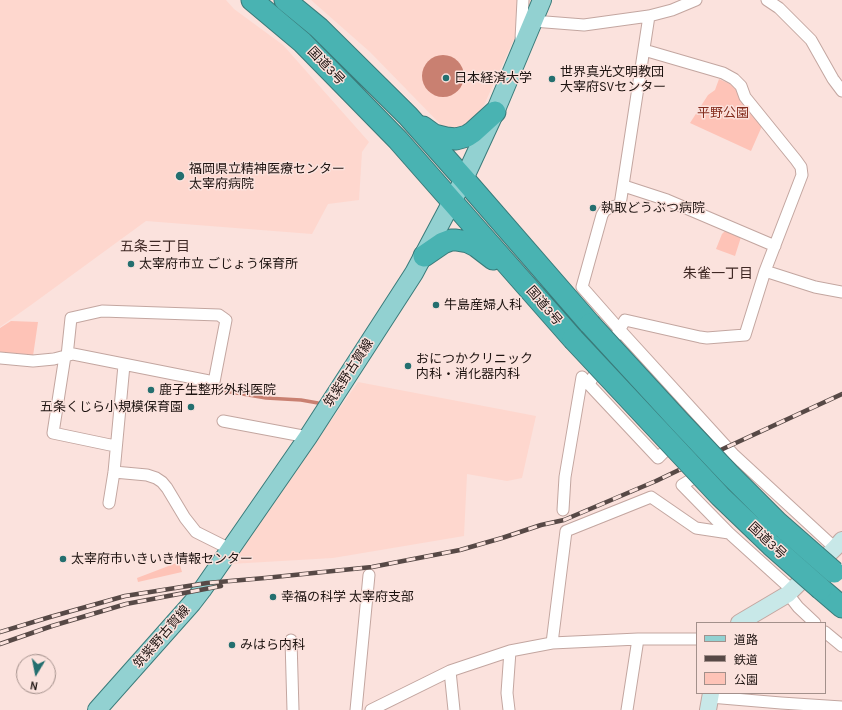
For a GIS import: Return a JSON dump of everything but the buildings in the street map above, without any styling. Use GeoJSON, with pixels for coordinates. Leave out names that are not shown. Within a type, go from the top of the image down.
{"type":"FeatureCollection","features":[{"type":"Feature","properties":{"kind":"highway","name":"国道3号"},"geometry":{"type":"LineString","coordinates":[[252,0],[302,42],[398,140],[573,339],[720,496],[771,545],[842,607]]}},
{"type":"Feature","properties":{"kind":"highway","name":"国道3号"},"geometry":{"type":"LineString","coordinates":[[285,0],[318,28],[408,116],[590,324],[678,421],[777,522],[838,576]]}},
{"type":"Feature","properties":{"kind":"highway"},"geometry":{"type":"LineString","coordinates":[[408,116],[434,135],[456,139],[467,136],[473,132],[496,112]]}},
{"type":"Feature","properties":{"kind":"highway"},"geometry":{"type":"LineString","coordinates":[[424,256],[442,243],[451,240],[461,240],[476,246],[521,279]]}},
{"type":"Feature","properties":{"kind":"main road","name":"筑紫野古賀線"},"geometry":{"type":"LineString","coordinates":[[97,710],[192,603],[308,437],[410,279],[453,201],[496,112],[542,0]]}},
{"type":"Feature","properties":{"kind":"street"},"geometry":{"type":"LineString","coordinates":[[520,51],[522,0]]}},
{"type":"Feature","properties":{"kind":"street"},"geometry":{"type":"LineString","coordinates":[[533,21],[584,26],[649,16],[672,10],[696,0]]}},
{"type":"Feature","properties":{"kind":"street"},"geometry":{"type":"LineString","coordinates":[[767,0],[779,8],[811,40],[842,92]]}},
{"type":"Feature","properties":{"kind":"street"},"geometry":{"type":"LineString","coordinates":[[649,16],[620,205],[605,210],[602,215],[582,287],[733,454],[839,545],[790,592],[741,622]]}},
{"type":"Feature","properties":{"kind":"street"},"geometry":{"type":"LineString","coordinates":[[589,384],[625,320],[707,338],[745,335],[765,271],[802,175],[801,167],[745,97],[741,86],[734,79],[723,73],[644,50]]}},
{"type":"Feature","properties":{"kind":"street"},"geometry":{"type":"LineString","coordinates":[[624,186],[667,200],[775,246]]}},
{"type":"Feature","properties":{"kind":"street"},"geometry":{"type":"LineString","coordinates":[[765,271],[815,287],[842,292]]}},
{"type":"Feature","properties":{"kind":"street"},"geometry":{"type":"LineString","coordinates":[[0,358],[32,362],[54,359],[66,356],[72,354],[214,382],[226,320],[219,315],[102,311],[71,318],[66,356],[53,433],[115,446]]}},
{"type":"Feature","properties":{"kind":"street"},"geometry":{"type":"LineString","coordinates":[[109,503],[114,472],[115,446],[124,365]]}},
{"type":"Feature","properties":{"kind":"street"},"geometry":{"type":"LineString","coordinates":[[563,510],[565,477],[582,377],[658,458],[699,416]]}},
{"type":"Feature","properties":{"kind":"street"},"geometry":{"type":"LineString","coordinates":[[223,421],[308,437]]}},
{"type":"Feature","properties":{"kind":"street"},"geometry":{"type":"LineString","coordinates":[[733,454],[682,485],[790,592],[798,607],[814,622]]}},
{"type":"Feature","properties":{"kind":"street"},"geometry":{"type":"LineString","coordinates":[[114,472],[147,475],[156,478],[162,482],[185,518],[196,532],[230,549]]}},
{"type":"Feature","properties":{"kind":"street"},"geometry":{"type":"LineString","coordinates":[[552,643],[566,531],[651,497],[696,528],[729,533]]}},
{"type":"Feature","properties":{"kind":"street"},"geometry":{"type":"LineString","coordinates":[[356,710],[369,575]]}},
{"type":"Feature","properties":{"kind":"street"},"geometry":{"type":"LineString","coordinates":[[826,633],[842,646]]}},
{"type":"Feature","properties":{"kind":"street"},"geometry":{"type":"LineString","coordinates":[[627,710],[638,639]]}},
{"type":"Feature","properties":{"kind":"street"},"geometry":{"type":"LineString","coordinates":[[371,710],[450,671],[510,651],[552,643],[638,639],[696,639]]}},
{"type":"Feature","properties":{"kind":"street"},"geometry":{"type":"LineString","coordinates":[[291,640],[293,710]]}},
{"type":"Feature","properties":{"kind":"street"},"geometry":{"type":"LineString","coordinates":[[509,710],[508,693],[510,651]]}},
{"type":"Feature","properties":{"kind":"street"},"geometry":{"type":"LineString","coordinates":[[450,671],[454,710]]}},
{"type":"Feature","properties":{"kind":"street"},"geometry":{"type":"LineString","coordinates":[[709,700],[781,707],[842,707]]}},
{"type":"Feature","properties":{"kind":"shaded area","name":"福岡県立精神医療センター 太宰府病院"},"geometry":{"type":"Polygon","coordinates":[[[0,0],[226,0],[234,9],[283,45],[369,142],[362,152],[359,200],[328,204],[312,234],[146,221],[0,327],[0,0]]]}},
{"type":"Feature","properties":{"kind":"shaded area","name":"日本経済大学"},"geometry":{"type":"Polygon","coordinates":[[[311,0],[532,0],[484,105],[471,122],[462,128],[444,128],[370,52],[311,0]]]}},
{"type":"Feature","properties":{"kind":"shaded area"},"geometry":{"type":"Polygon","coordinates":[[[443,55],[458,61],[464,76],[458,91],[443,97],[428,91],[422,76],[428,61],[443,55]]]}},
{"type":"Feature","properties":{"kind":"shaded area"},"geometry":{"type":"Polygon","coordinates":[[[358,382],[536,416],[522,478],[507,481],[467,474],[464,536],[333,558],[230,564],[358,382]]]}},
{"type":"Feature","properties":{"kind":"green space","name":"平野公園"},"geometry":{"type":"Polygon","coordinates":[[[719,79],[730,84],[736,89],[762,126],[751,151],[690,123],[708,95],[715,90],[719,79]]]}},
{"type":"Feature","properties":{"kind":"green space"},"geometry":{"type":"Polygon","coordinates":[[[726,230],[741,237],[735,256],[716,249],[722,234],[726,230]]]}},
{"type":"Feature","properties":{"kind":"green space"},"geometry":{"type":"Polygon","coordinates":[[[11,321],[38,322],[33,356],[0,355],[0,328],[11,321]]]}},
{"type":"Feature","properties":{"kind":"green space"},"geometry":{"type":"Polygon","coordinates":[[[179,562],[182,572],[138,582],[137,578],[179,562]]]}},
{"type":"Feature","properties":{"kind":"waterway"},"geometry":{"type":"LineString","coordinates":[[225,391],[266,398],[301,400],[318,403]]}},
{"type":"Feature","properties":{"kind":"railway"},"geometry":{"type":"LineString","coordinates":[[0,632],[125,596],[207,583],[372,567],[460,550],[541,525],[564,520],[656,481],[842,394]]}},
{"type":"Feature","properties":{"kind":"railway"},"geometry":{"type":"LineString","coordinates":[[0,644],[52,626],[126,604],[221,586]]}},
{"type":"Feature","properties":{"kind":"place","name":"日本経済大学"},"geometry":{"type":"Point","coordinates":[446,78]}},
{"type":"Feature","properties":{"kind":"place","name":"世界真光文明教団 大宰府SVセンター"},"geometry":{"type":"Point","coordinates":[552,79]}},
{"type":"Feature","properties":{"kind":"place","name":"福岡県立精神医療センター 太宰府病院"},"geometry":{"type":"Point","coordinates":[180,176]}},
{"type":"Feature","properties":{"kind":"place","name":"執取どうぶつ病院"},"geometry":{"type":"Point","coordinates":[593,208]}},
{"type":"Feature","properties":{"kind":"place","name":"太宰府市立 ごじょう保育所"},"geometry":{"type":"Point","coordinates":[131,264]}},
{"type":"Feature","properties":{"kind":"place","name":"牛島産婦人科"},"geometry":{"type":"Point","coordinates":[436,305]}},
{"type":"Feature","properties":{"kind":"place","name":"おにつかクリニック 内科・消化器内科"},"geometry":{"type":"Point","coordinates":[408,366]}},
{"type":"Feature","properties":{"kind":"place","name":"鹿子生整形外科医院"},"geometry":{"type":"Point","coordinates":[151,390]}},
{"type":"Feature","properties":{"kind":"place","name":"五条くじら小規模保育園"},"geometry":{"type":"Point","coordinates":[191,407]}},
{"type":"Feature","properties":{"kind":"place","name":"太宰府市いきいき情報センター"},"geometry":{"type":"Point","coordinates":[63,559]}},
{"type":"Feature","properties":{"kind":"place","name":"幸福の科学 太宰府支部"},"geometry":{"type":"Point","coordinates":[273,597]}},
{"type":"Feature","properties":{"kind":"place","name":"みはら内科"},"geometry":{"type":"Point","coordinates":[232,645]}},
{"type":"Feature","properties":{"kind":"district","name":"五条三丁目"},"geometry":{"type":"Point","coordinates":[155,247]}},
{"type":"Feature","properties":{"kind":"district","name":"朱雀一丁目"},"geometry":{"type":"Point","coordinates":[718,274]}}]}
